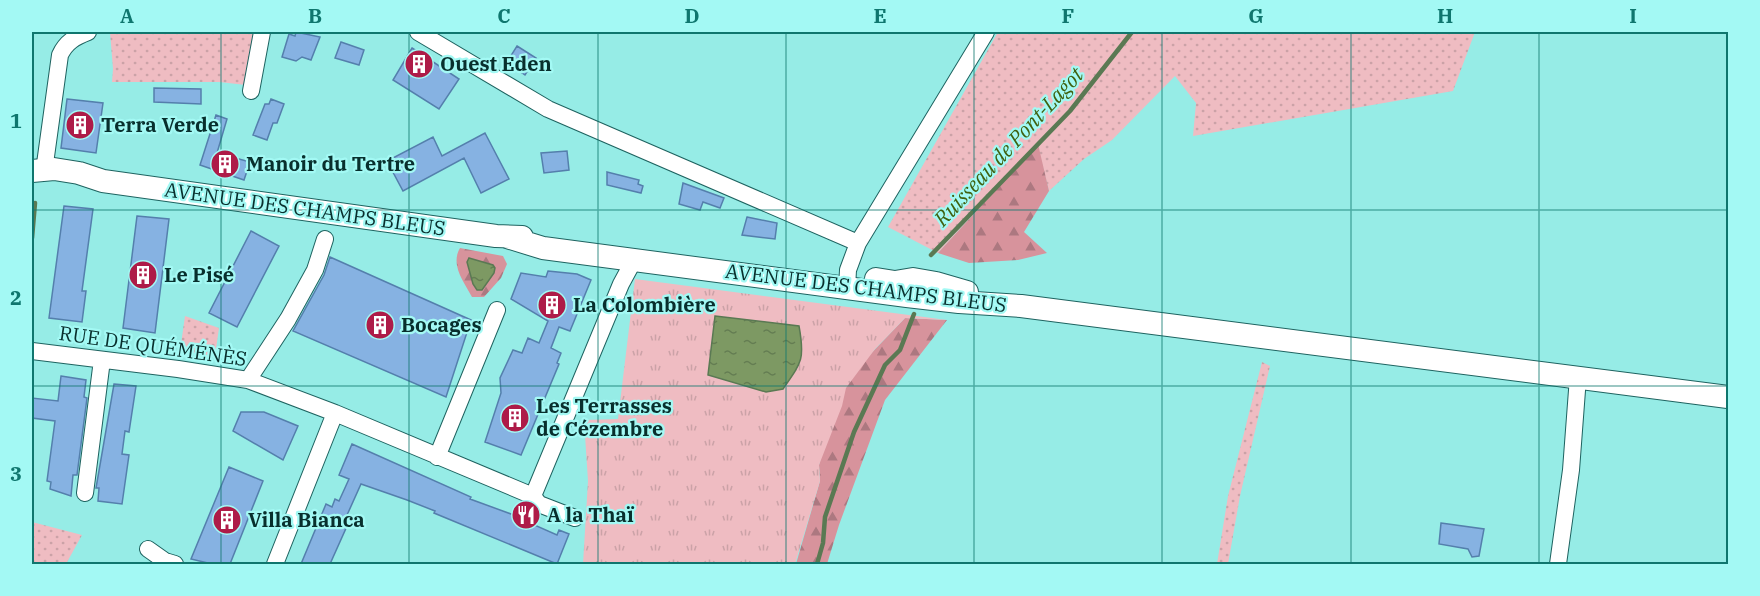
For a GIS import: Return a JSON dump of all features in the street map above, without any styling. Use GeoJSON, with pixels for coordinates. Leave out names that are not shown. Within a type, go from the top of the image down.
{"type":"FeatureCollection","features":[{"type":"Feature","properties":{"kind":"main road","name":"AVENUE DES CHAMPS BLEUS"},"geometry":{"type":"LineString","coordinates":[[38,171],[53,181],[77,184],[103,181],[507,237],[543,248],[634,260],[848,282]]}},
{"type":"Feature","properties":{"kind":"main road","name":"AVENUE DES CHAMPS BLEUS"},"geometry":{"type":"LineString","coordinates":[[507,237],[541,236],[660,252],[959,302],[1021,306],[1728,397]]}},
{"type":"Feature","properties":{"kind":"main road","name":"AVENUE DES CHAMPS BLEUS"},"geometry":{"type":"LineString","coordinates":[[634,260],[634,252],[653,255],[660,252]]}},
{"type":"Feature","properties":{"kind":"street"},"geometry":{"type":"LineString","coordinates":[[38,171],[60,55],[70,40],[88,32]]}},
{"type":"Feature","properties":{"kind":"street"},"geometry":{"type":"LineString","coordinates":[[251,91],[262,32]]}},
{"type":"Feature","properties":{"kind":"street"},"geometry":{"type":"LineString","coordinates":[[418,32],[548,109],[858,243]]}},
{"type":"Feature","properties":{"kind":"street"},"geometry":{"type":"LineString","coordinates":[[848,282],[848,270],[858,243],[986,32]]}},
{"type":"Feature","properties":{"kind":"street"},"geometry":{"type":"LineString","coordinates":[[248,380],[288,319],[315,270],[325,239]]}},
{"type":"Feature","properties":{"kind":"street"},"geometry":{"type":"LineString","coordinates":[[533,496],[621,284],[634,260]]}},
{"type":"Feature","properties":{"kind":"street"},"geometry":{"type":"LineString","coordinates":[[437,457],[497,310]]}},
{"type":"Feature","properties":{"kind":"street","name":"RUE DE QUÉMÉNÈS"},"geometry":{"type":"LineString","coordinates":[[32,351],[248,380],[335,413],[533,496],[539,504],[575,518]]}},
{"type":"Feature","properties":{"kind":"street"},"geometry":{"type":"LineString","coordinates":[[85,493],[102,360]]}},
{"type":"Feature","properties":{"kind":"street"},"geometry":{"type":"LineString","coordinates":[[1558,564],[1571,470],[1578,377]]}},
{"type":"Feature","properties":{"kind":"street"},"geometry":{"type":"LineString","coordinates":[[275,564],[335,413]]}},
{"type":"Feature","properties":{"kind":"street"},"geometry":{"type":"LineString","coordinates":[[148,549],[165,561],[175,564]]}},
{"type":"Feature","properties":{"kind":"green space"},"geometry":{"type":"Polygon","coordinates":[[[110,32],[257,32],[246,85],[219,82],[112,82],[110,32]]]}},
{"type":"Feature","properties":{"kind":"green space"},"geometry":{"type":"Polygon","coordinates":[[[998,32],[1475,32],[1453,91],[1193,136],[1196,103],[1175,76],[1112,140],[1084,159],[1049,191],[1037,144],[938,253],[888,227],[998,32]]]}},
{"type":"Feature","properties":{"kind":"green space"},"geometry":{"type":"Polygon","coordinates":[[[1038,144],[1049,191],[1024,232],[1047,253],[1018,260],[969,263],[938,253],[1038,144]]]}},
{"type":"Feature","properties":{"kind":"green space"},"geometry":{"type":"Polygon","coordinates":[[[460,248],[503,256],[507,264],[501,278],[484,297],[472,297],[462,279],[457,267],[457,254],[460,248]]]}},
{"type":"Feature","properties":{"kind":"green space"},"geometry":{"type":"Polygon","coordinates":[[[635,279],[947,320],[905,318],[875,349],[846,388],[842,406],[819,465],[820,481],[795,564],[583,564],[588,481],[584,420],[618,419],[635,279]]]}},
{"type":"Feature","properties":{"kind":"green space"},"geometry":{"type":"Polygon","coordinates":[[[185,316],[219,328],[215,356],[180,351],[185,316]]]}},
{"type":"Feature","properties":{"kind":"green space"},"geometry":{"type":"Polygon","coordinates":[[[905,318],[947,320],[885,400],[827,564],[796,564],[820,481],[819,465],[837,389],[905,318]]]}},
{"type":"Feature","properties":{"kind":"green space"},"geometry":{"type":"Polygon","coordinates":[[[1262,362],[1270,366],[1240,496],[1228,564],[1217,564],[1228,496],[1262,362]]]}},
{"type":"Feature","properties":{"kind":"green space"},"geometry":{"type":"Polygon","coordinates":[[[32,522],[82,535],[66,564],[32,564],[32,522]]]}},
{"type":"Feature","properties":{"kind":"water"},"geometry":{"type":"Polygon","coordinates":[[[469,258],[493,265],[495,268],[482,290],[477,290],[473,284],[467,262],[469,258]]]}},
{"type":"Feature","properties":{"kind":"water"},"geometry":{"type":"Polygon","coordinates":[[[715,316],[799,326],[802,353],[798,366],[783,389],[766,392],[708,375],[715,316]]]}},
{"type":"Feature","properties":{"kind":"building"},"geometry":{"type":"Polygon","coordinates":[[[296,32],[320,37],[311,60],[302,57],[296,61],[282,57],[289,34],[295,36],[296,32]]]}},
{"type":"Feature","properties":{"kind":"building"},"geometry":{"type":"Polygon","coordinates":[[[341,42],[364,50],[359,65],[335,58],[341,42]]]}},
{"type":"Feature","properties":{"kind":"building"},"geometry":{"type":"Polygon","coordinates":[[[517,46],[536,58],[525,75],[507,62],[517,46]]]}},
{"type":"Feature","properties":{"kind":"building","name":"Ouest Eden"},"geometry":{"type":"Polygon","coordinates":[[[412,48],[459,79],[439,109],[393,80],[412,48]]]}},
{"type":"Feature","properties":{"kind":"building"},"geometry":{"type":"Polygon","coordinates":[[[154,88],[201,89],[201,104],[154,102],[154,88]]]}},
{"type":"Feature","properties":{"kind":"building","name":"Terra Verde"},"geometry":{"type":"Polygon","coordinates":[[[67,99],[103,103],[96,153],[61,148],[67,99]]]}},
{"type":"Feature","properties":{"kind":"building","name":"Manoir du Tertre"},"geometry":{"type":"Polygon","coordinates":[[[271,99],[284,104],[277,123],[273,123],[267,140],[253,135],[265,104],[269,104],[271,99]]]}},
{"type":"Feature","properties":{"kind":"building","name":"Manoir du Tertre"},"geometry":{"type":"Polygon","coordinates":[[[216,115],[227,119],[217,153],[250,162],[244,180],[200,165],[216,115]]]}},
{"type":"Feature","properties":{"kind":"building"},"geometry":{"type":"Polygon","coordinates":[[[485,133],[509,179],[481,193],[464,158],[403,191],[387,161],[433,137],[442,156],[485,133]]]}},
{"type":"Feature","properties":{"kind":"building"},"geometry":{"type":"Polygon","coordinates":[[[567,151],[569,170],[544,173],[541,153],[567,151]]]}},
{"type":"Feature","properties":{"kind":"building"},"geometry":{"type":"Polygon","coordinates":[[[607,172],[639,180],[638,184],[643,186],[641,193],[607,185],[607,172]]]}},
{"type":"Feature","properties":{"kind":"building"},"geometry":{"type":"Polygon","coordinates":[[[683,183],[724,198],[720,208],[703,202],[700,210],[679,204],[683,183]]]}},
{"type":"Feature","properties":{"kind":"building"},"geometry":{"type":"Polygon","coordinates":[[[64,206],[93,209],[82,291],[86,291],[82,322],[49,318],[64,206]]]}},
{"type":"Feature","properties":{"kind":"building","name":"Le Pisé"},"geometry":{"type":"Polygon","coordinates":[[[137,216],[169,219],[155,333],[123,328],[137,216]]]}},
{"type":"Feature","properties":{"kind":"building"},"geometry":{"type":"Polygon","coordinates":[[[747,217],[777,223],[775,239],[742,235],[747,217]]]}},
{"type":"Feature","properties":{"kind":"building","name":"Le Pisé"},"geometry":{"type":"Polygon","coordinates":[[[251,231],[279,246],[237,327],[209,313],[251,231]]]}},
{"type":"Feature","properties":{"kind":"building","name":"Bocages"},"geometry":{"type":"Polygon","coordinates":[[[330,257],[471,320],[446,397],[293,331],[324,275],[330,257]]]}},
{"type":"Feature","properties":{"kind":"building"},"geometry":{"type":"Polygon","coordinates":[[[548,271],[577,274],[591,280],[570,331],[559,327],[551,348],[561,353],[557,363],[559,364],[521,455],[485,442],[501,393],[500,378],[513,350],[522,353],[528,338],[539,343],[548,321],[511,299],[521,273],[546,277],[548,271]]]}},
{"type":"Feature","properties":{"kind":"building"},"geometry":{"type":"Polygon","coordinates":[[[61,376],[86,380],[84,397],[87,398],[77,475],[73,475],[71,496],[50,489],[51,482],[47,481],[55,421],[32,418],[32,398],[58,401],[61,376]]]}},
{"type":"Feature","properties":{"kind":"building"},"geometry":{"type":"Polygon","coordinates":[[[114,384],[136,386],[129,432],[125,431],[122,454],[129,455],[122,504],[98,501],[99,488],[96,488],[114,384]]]}},
{"type":"Feature","properties":{"kind":"building","name":"Villa Bianca"},"geometry":{"type":"Polygon","coordinates":[[[241,412],[264,412],[298,426],[283,460],[233,431],[241,412]]]}},
{"type":"Feature","properties":{"kind":"building"},"geometry":{"type":"Polygon","coordinates":[[[352,444],[471,497],[470,499],[522,518],[523,516],[534,520],[532,524],[557,535],[559,530],[569,534],[557,564],[434,513],[435,511],[361,484],[343,524],[347,526],[330,564],[301,564],[326,504],[332,507],[335,499],[339,501],[349,479],[339,475],[352,444]]]}},
{"type":"Feature","properties":{"kind":"building","name":"Villa Bianca"},"geometry":{"type":"Polygon","coordinates":[[[229,467],[263,481],[230,564],[212,564],[191,559],[229,467]]]}},
{"type":"Feature","properties":{"kind":"building"},"geometry":{"type":"Polygon","coordinates":[[[1441,523],[1484,529],[1479,556],[1472,557],[1468,549],[1439,544],[1441,523]]]}},
{"type":"Feature","properties":{"kind":"waterway","name":"Ruisseau de Pont-Lagot"},"geometry":{"type":"LineString","coordinates":[[931,255],[1070,111],[1132,32]]}},
{"type":"Feature","properties":{"kind":"waterway"},"geometry":{"type":"LineString","coordinates":[[32,238],[35,203]]}},
{"type":"Feature","properties":{"kind":"waterway","name":"Ruisseau de Pont-Lagot"},"geometry":{"type":"LineString","coordinates":[[817,564],[823,543],[825,517],[854,432],[885,365],[900,350],[914,314]]}},
{"type":"Feature","properties":{"kind":"place","name":"Ouest Eden"},"geometry":{"type":"Point","coordinates":[419,64]}},
{"type":"Feature","properties":{"kind":"place","name":"Terra Verde"},"geometry":{"type":"Point","coordinates":[80,125]}},
{"type":"Feature","properties":{"kind":"place","name":"Manoir du Tertre"},"geometry":{"type":"Point","coordinates":[225,164]}},
{"type":"Feature","properties":{"kind":"place","name":"Le Pisé"},"geometry":{"type":"Point","coordinates":[143,275]}},
{"type":"Feature","properties":{"kind":"place","name":"La Colombière"},"geometry":{"type":"Point","coordinates":[552,305]}},
{"type":"Feature","properties":{"kind":"place","name":"Bocages"},"geometry":{"type":"Point","coordinates":[380,325]}},
{"type":"Feature","properties":{"kind":"place","name":"Les Terrasses de Cézembre"},"geometry":{"type":"Point","coordinates":[515,418]}},
{"type":"Feature","properties":{"kind":"place","name":"A la Thaï"},"geometry":{"type":"Point","coordinates":[526,515]}},
{"type":"Feature","properties":{"kind":"place","name":"Villa Bianca"},"geometry":{"type":"Point","coordinates":[227,520]}}]}
